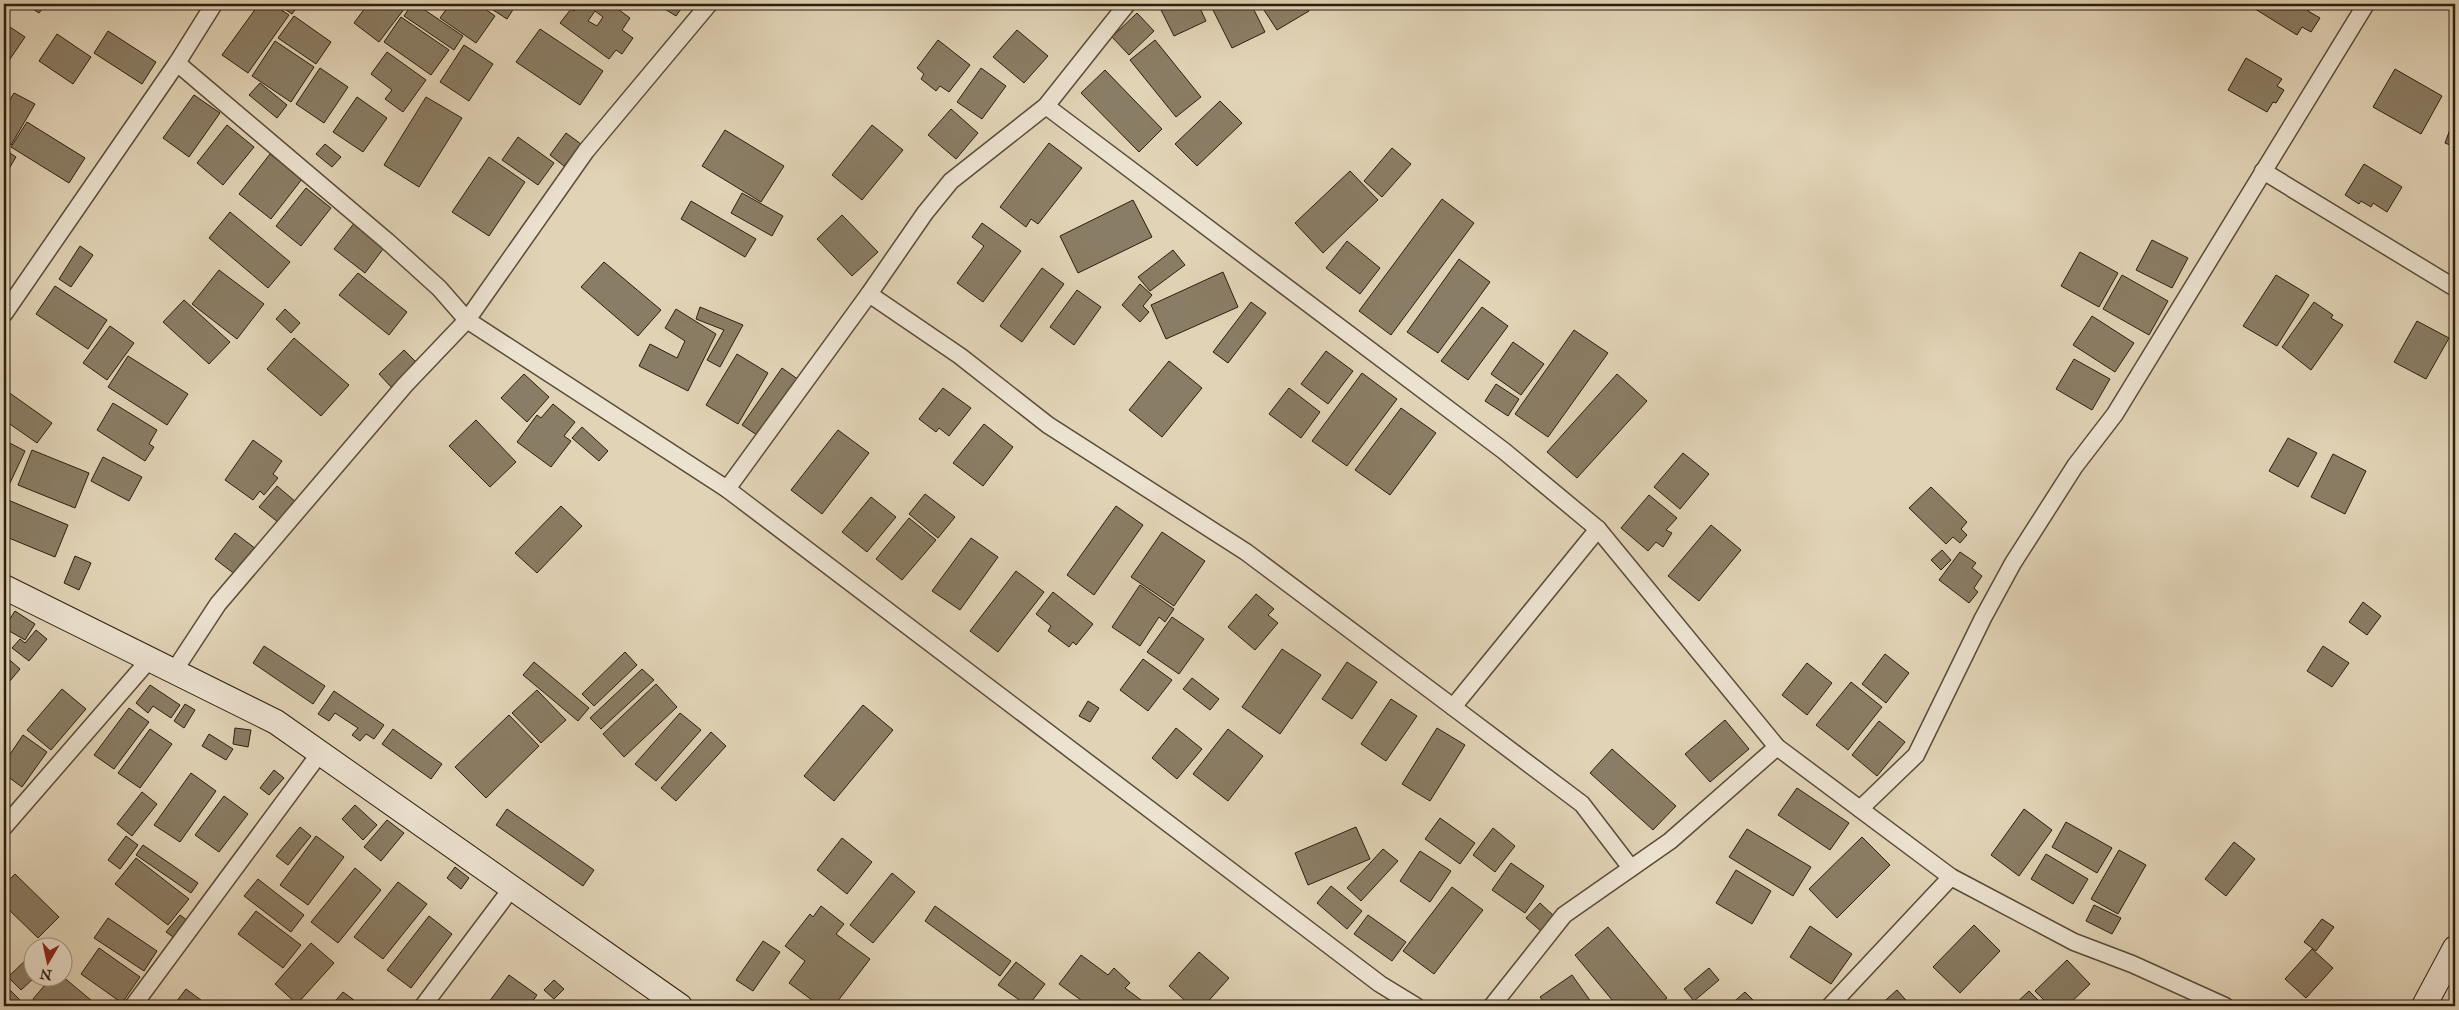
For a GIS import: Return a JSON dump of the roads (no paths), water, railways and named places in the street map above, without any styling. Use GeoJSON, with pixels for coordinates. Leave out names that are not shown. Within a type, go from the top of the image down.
{"type":"FeatureCollection","features":[{"type":"Feature","properties":{"kind":"street"},"geometry":{"type":"LineString","coordinates":[[6,306],[177,64],[214,4]]}},
{"type":"Feature","properties":{"kind":"street"},"geometry":{"type":"LineString","coordinates":[[174,671],[218,604],[405,385],[467,320],[586,151],[709,4]]}},
{"type":"Feature","properties":{"kind":"street"},"geometry":{"type":"LineString","coordinates":[[727,489],[869,294],[925,213],[951,181],[1046,106],[1127,4]]}},
{"type":"Feature","properties":{"kind":"street"},"geometry":{"type":"LineString","coordinates":[[1860,809],[1916,755],[1983,618],[2013,563],[2075,466],[2115,414],[2366,4]]}},
{"type":"Feature","properties":{"kind":"street"},"geometry":{"type":"LineString","coordinates":[[177,64],[387,241],[439,288],[467,320],[727,489],[1364,972],[1416,1006]]}},
{"type":"Feature","properties":{"kind":"street"},"geometry":{"type":"LineString","coordinates":[[1046,106],[1496,445],[1598,529],[1777,747],[1951,877],[2074,942],[2132,964],[2225,1006]]}},
{"type":"Feature","properties":{"kind":"street"},"geometry":{"type":"LineString","coordinates":[[2263,171],[2455,288]]}},
{"type":"Feature","properties":{"kind":"street"},"geometry":{"type":"LineString","coordinates":[[869,294],[960,356],[1048,425],[1246,552],[1454,707],[1582,804],[1632,868]]}},
{"type":"Feature","properties":{"kind":"street"},"geometry":{"type":"LineString","coordinates":[[1454,707],[1598,529]]}},
{"type":"Feature","properties":{"kind":"street"},"geometry":{"type":"LineString","coordinates":[[4,586],[276,722],[680,1006]]}},
{"type":"Feature","properties":{"kind":"street"},"geometry":{"type":"LineString","coordinates":[[4,827],[150,660]]}},
{"type":"Feature","properties":{"kind":"street"},"geometry":{"type":"LineString","coordinates":[[1492,1006],[1564,915],[1670,841],[1777,747]]}},
{"type":"Feature","properties":{"kind":"street"},"geometry":{"type":"LineString","coordinates":[[133,1006],[320,753]]}},
{"type":"Feature","properties":{"kind":"street"},"geometry":{"type":"LineString","coordinates":[[1830,1006],[1951,877]]}},
{"type":"Feature","properties":{"kind":"street"},"geometry":{"type":"LineString","coordinates":[[423,1006],[511,889]]}},
{"type":"Feature","properties":{"kind":"street"},"geometry":{"type":"LineString","coordinates":[[2424,1006],[2455,948]]}}]}
